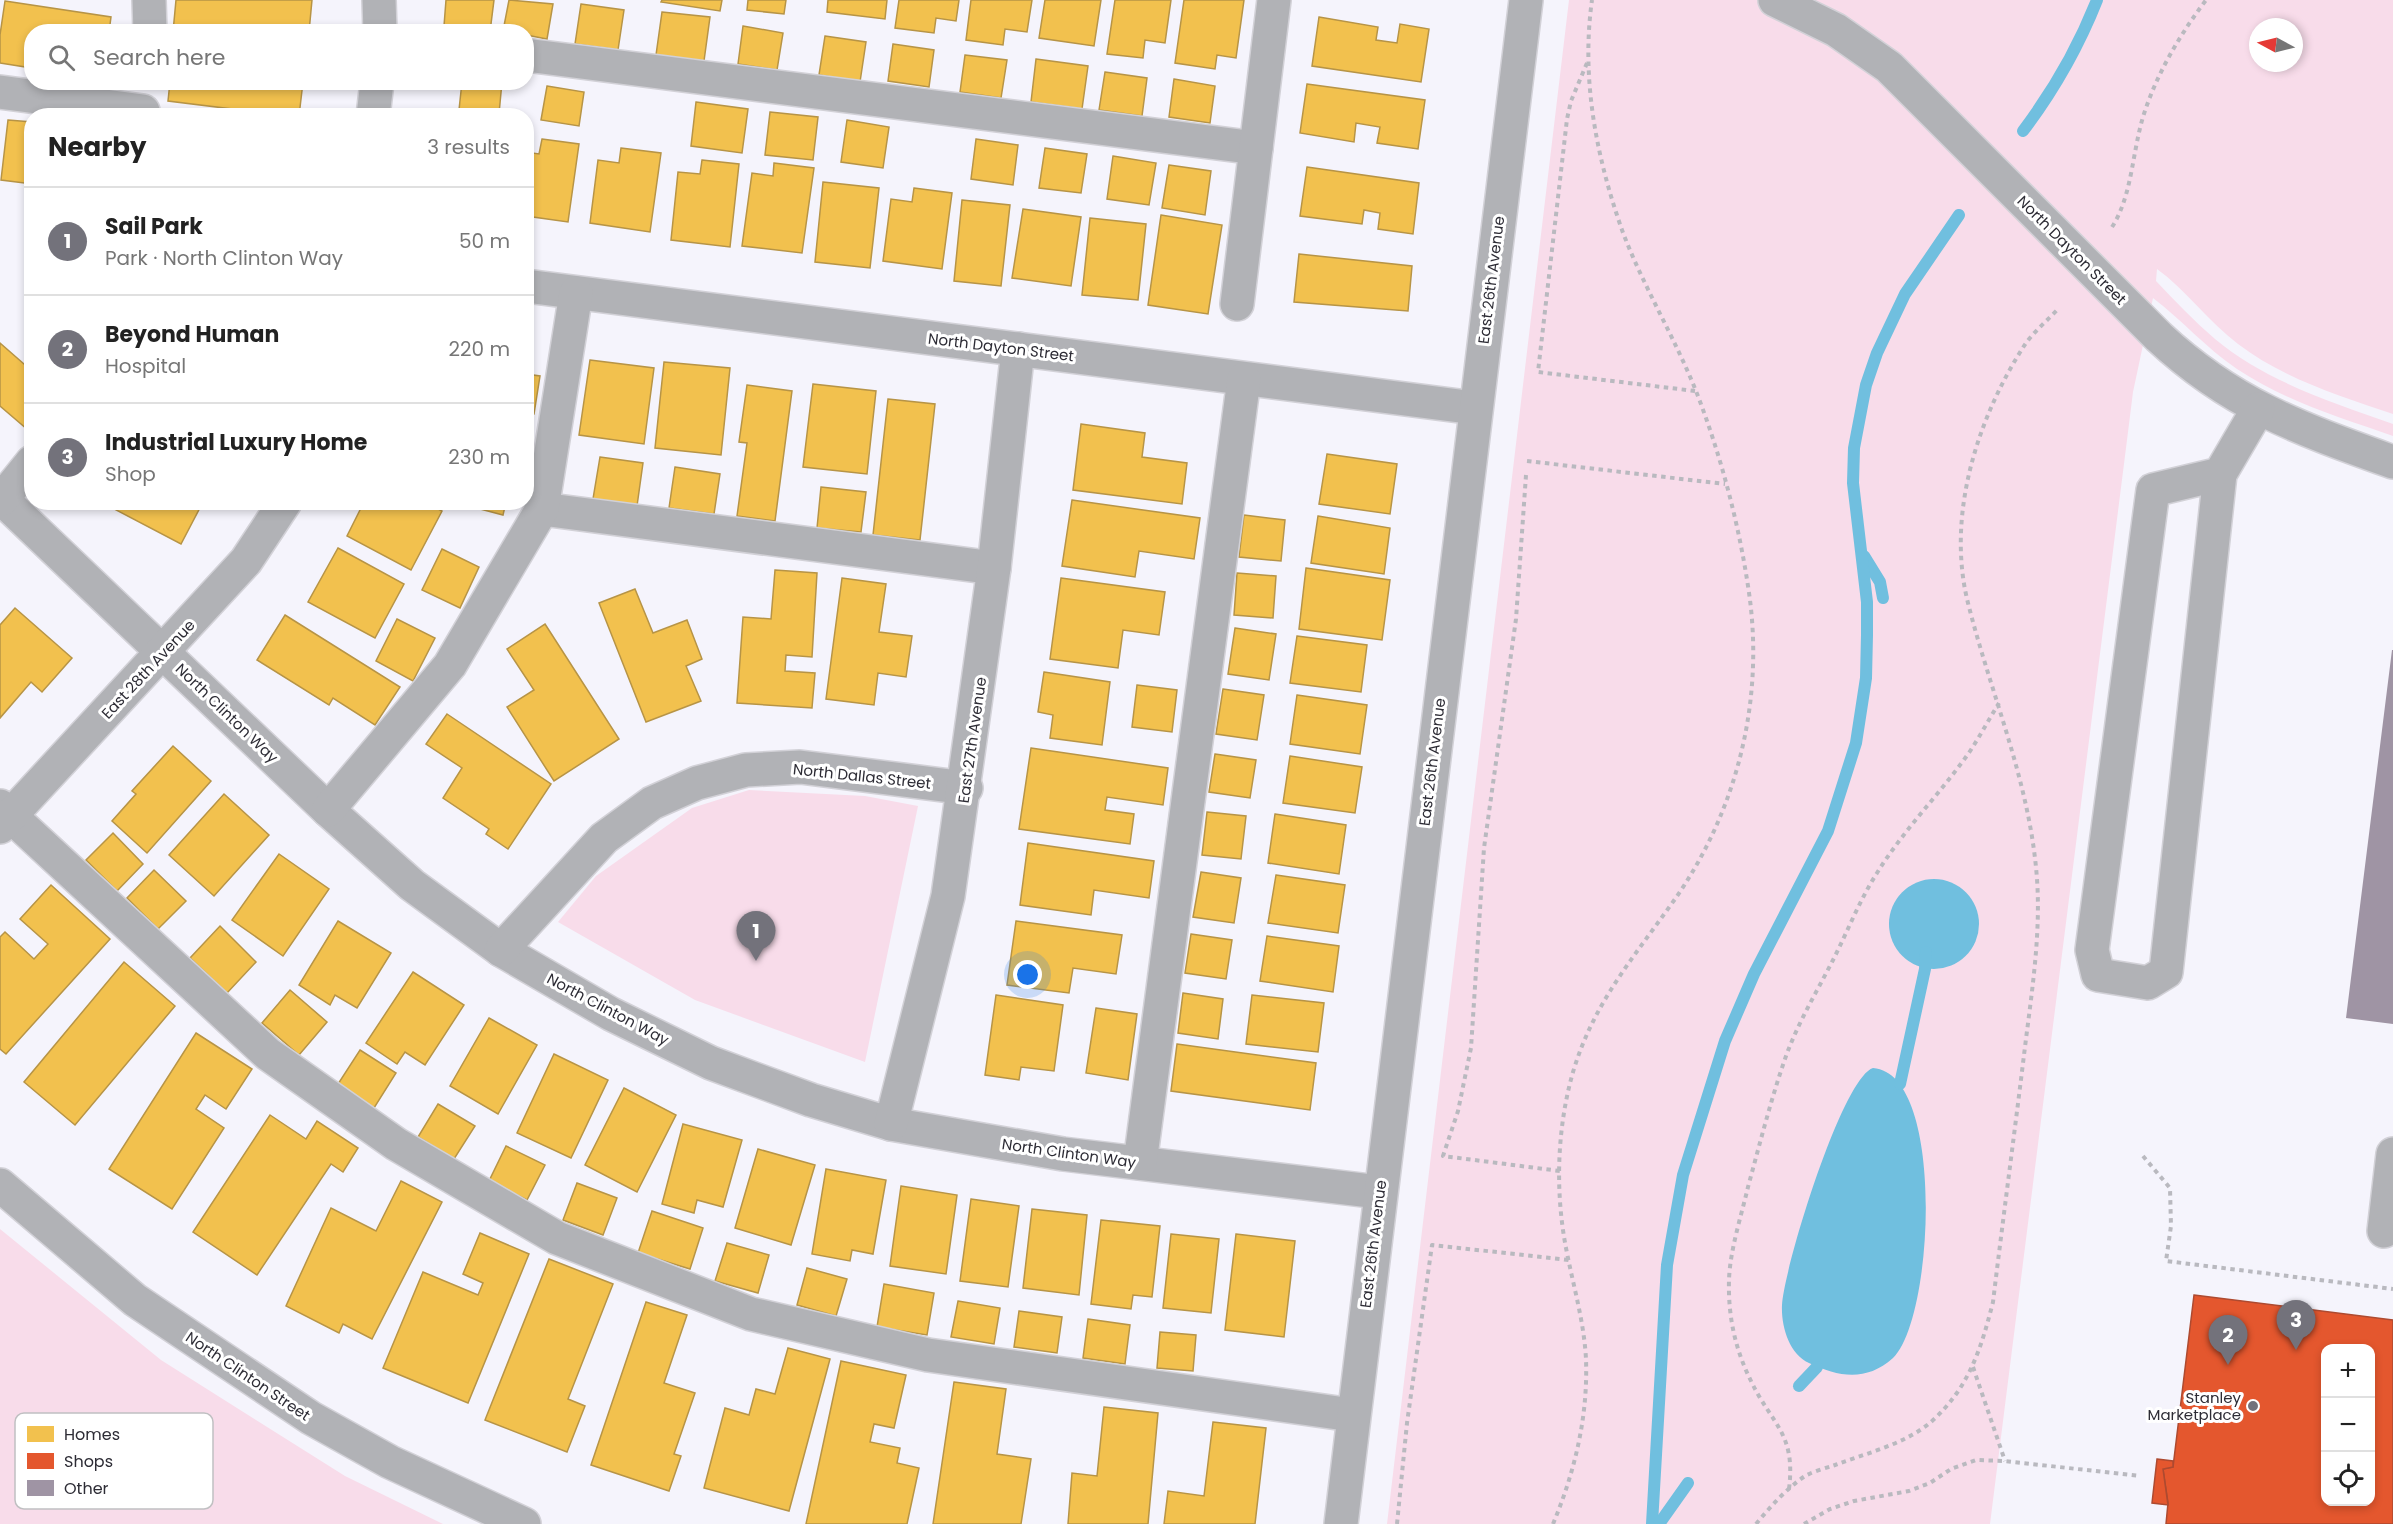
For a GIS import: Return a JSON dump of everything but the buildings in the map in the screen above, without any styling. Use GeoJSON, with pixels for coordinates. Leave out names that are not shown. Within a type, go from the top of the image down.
{"type":"FeatureCollection","features":[{"type":"Feature","properties":{"kind":"street"},"geometry":{"type":"LineString","coordinates":[[149,0],[150,24]]}},
{"type":"Feature","properties":{"kind":"street"},"geometry":{"type":"LineString","coordinates":[[379,0],[380,24]]}},
{"type":"Feature","properties":{"kind":"street"},"geometry":{"type":"LineString","coordinates":[[1237,304],[1274,0]]}},
{"type":"Feature","properties":{"kind":"street","name":"East 26th Avenue"},"geometry":{"type":"LineString","coordinates":[[1341,1524],[1379,1192],[1526,0]]}},
{"type":"Feature","properties":{"kind":"street","name":"North Dayton Street"},"geometry":{"type":"LineString","coordinates":[[1775,0],[1836,30],[1889,67],[2159,337],[2195,370],[2258,409],[2310,432],[2393,462]]}},
{"type":"Feature","properties":{"kind":"street"},"geometry":{"type":"LineString","coordinates":[[534,56],[1257,148]]}},
{"type":"Feature","properties":{"kind":"street"},"geometry":{"type":"LineString","coordinates":[[374,108],[376,90]]}},
{"type":"Feature","properties":{"kind":"street"},"geometry":{"type":"LineString","coordinates":[[0,92],[144,103]]}},
{"type":"Feature","properties":{"kind":"street","name":"North Dayton Street"},"geometry":{"type":"LineString","coordinates":[[534,287],[1476,408]]}},
{"type":"Feature","properties":{"kind":"street"},"geometry":{"type":"LineString","coordinates":[[328,810],[450,664],[542,509],[576,293]]}},
{"type":"Feature","properties":{"kind":"street","name":"East 27th Avenue"},"geometry":{"type":"LineString","coordinates":[[891,1124],[948,896],[966,788],[994,568],[1018,349]]}},
{"type":"Feature","properties":{"kind":"street"},"geometry":{"type":"LineString","coordinates":[[1140,1163],[1244,379]]}},
{"type":"Feature","properties":{"kind":"street"},"geometry":{"type":"LineString","coordinates":[[2220,474],[2153,490],[2092,950],[2098,975],[2148,983],[2166,972],[2220,474],[2258,409]]}},
{"type":"Feature","properties":{"kind":"street"},"geometry":{"type":"LineString","coordinates":[[1,498],[24,471]]}},
{"type":"Feature","properties":{"kind":"street","name":"North Clinton Way"},"geometry":{"type":"LineString","coordinates":[[1,498],[328,810],[412,885],[501,950],[611,1014],[711,1063],[811,1100],[891,1124],[970,1140],[1379,1192]]}},
{"type":"Feature","properties":{"kind":"street"},"geometry":{"type":"LineString","coordinates":[[542,509],[994,568]]}},
{"type":"Feature","properties":{"kind":"street","name":"East 28th Avenue"},"geometry":{"type":"LineString","coordinates":[[3,816],[164,653],[246,561],[280,510]]}},
{"type":"Feature","properties":{"kind":"street","name":"North Dallas Street"},"geometry":{"type":"LineString","coordinates":[[501,950],[604,838],[652,803],[697,783],[746,770],[800,767],[966,788]]}},
{"type":"Feature","properties":{"kind":"street"},"geometry":{"type":"LineString","coordinates":[[3,816],[268,1054],[396,1144],[556,1238],[751,1314],[928,1355],[1352,1415]]}},
{"type":"Feature","properties":{"kind":"street"},"geometry":{"type":"LineString","coordinates":[[2384,1231],[2393,1154]]}},
{"type":"Feature","properties":{"kind":"street","name":"North Clinton Street"},"geometry":{"type":"LineString","coordinates":[[0,1185],[135,1300],[311,1418],[390,1462],[524,1524]]}},
{"type":"Feature","properties":{"kind":"path"},"geometry":{"type":"LineString","coordinates":[[1553,1524],[1576,1457],[1586,1386],[1584,1333],[1561,1216],[1562,1128],[1568,1094],[1596,1012],[1613,982],[1692,872],[1718,824],[1736,779],[1751,697],[1753,627],[1748,586],[1725,484],[1696,392],[1670,330],[1623,232],[1600,150],[1587,63],[1592,0]]}},
{"type":"Feature","properties":{"kind":"path"},"geometry":{"type":"LineString","coordinates":[[2112,227],[2124,209],[2134,152],[2152,91],[2175,47],[2206,0]]}},
{"type":"Feature","properties":{"kind":"path"},"geometry":{"type":"LineString","coordinates":[[1587,63],[1574,91],[1567,119],[1538,372],[1696,392]]}},
{"type":"Feature","properties":{"kind":"path"},"geometry":{"type":"LineString","coordinates":[[1756,1524],[1789,1489],[1807,1475],[1896,1443],[1930,1422],[1961,1387],[1973,1366],[1979,1353],[1993,1302],[2034,966],[2037,880],[2028,806],[1967,601],[1961,554],[1963,498],[1973,458],[1999,392],[2025,344],[2059,308]]}},
{"type":"Feature","properties":{"kind":"path"},"geometry":{"type":"LineString","coordinates":[[1527,461],[1725,484]]}},
{"type":"Feature","properties":{"kind":"path"},"geometry":{"type":"LineString","coordinates":[[1526,475],[1516,619],[1484,848],[1471,1048],[1458,1111],[1443,1156],[1560,1171]]}},
{"type":"Feature","properties":{"kind":"path"},"geometry":{"type":"LineString","coordinates":[[1789,1489],[1792,1468],[1789,1448],[1779,1423],[1752,1384],[1741,1361],[1733,1333],[1729,1306],[1729,1278],[1756,1156],[1786,1055],[1814,994],[1877,873],[1909,827],[1963,762],[1999,703]]}},
{"type":"Feature","properties":{"kind":"path"},"geometry":{"type":"LineString","coordinates":[[2143,1156],[2170,1188],[2170,1226],[2166,1261],[2393,1289]]}},
{"type":"Feature","properties":{"kind":"path"},"geometry":{"type":"LineString","coordinates":[[1397,1524],[1407,1423],[1432,1245],[1569,1260]]}},
{"type":"Feature","properties":{"kind":"path"},"geometry":{"type":"LineString","coordinates":[[1973,1366],[2006,1461]]}},
{"type":"Feature","properties":{"kind":"path"},"geometry":{"type":"LineString","coordinates":[[1804,1524],[1830,1509],[1854,1501],[1909,1491],[1930,1483],[1951,1469],[1976,1460],[2006,1461],[2140,1476]]}},
{"type":"Feature","properties":{"kind":"shaded area"},"geometry":{"type":"Polygon","coordinates":[[[1569,0],[2393,0],[2393,414],[2293,377],[2256,356],[2227,335],[2178,286],[2157,269],[2156,281],[2215,339],[2235,354],[2300,389],[2393,424],[2393,436],[2293,399],[2255,380],[2215,352],[2153,298],[2133,392],[1990,1524],[1387,1524],[1569,0]]]}},
{"type":"Feature","properties":{"kind":"shaded area"},"geometry":{"type":"Polygon","coordinates":[[[749,790],[865,796],[918,806],[865,1062],[695,1000],[558,922],[596,876],[692,808],[749,790]]]}},
{"type":"Feature","properties":{"kind":"shaded area"},"geometry":{"type":"Polygon","coordinates":[[[0,1229],[161,1360],[345,1476],[443,1524],[0,1524],[0,1229]]]}},
{"type":"Feature","properties":{"kind":"water"},"geometry":{"type":"Polygon","coordinates":[[[1925,879],[1943,879],[1959,886],[1972,899],[1979,915],[1979,933],[1972,949],[1959,962],[1943,969],[1925,969],[1909,962],[1896,949],[1889,933],[1889,915],[1896,899],[1909,886],[1925,879]]]}},
{"type":"Feature","properties":{"kind":"water"},"geometry":{"type":"Polygon","coordinates":[[[1873,1068],[1897,1080],[1913,1110],[1922,1152],[1926,1200],[1924,1250],[1917,1297],[1907,1335],[1893,1358],[1883,1366],[1873,1371],[1852,1375],[1820,1368],[1802,1359],[1796,1353],[1785,1330],[1782,1305],[1803,1216],[1831,1138],[1860,1080],[1873,1068]]]}},
{"type":"Feature","properties":{"kind":"waterway"},"geometry":{"type":"LineString","coordinates":[[2023,131],[2064,68],[2097,0]]}},
{"type":"Feature","properties":{"kind":"waterway"},"geometry":{"type":"LineString","coordinates":[[1652,1524],[1667,1265],[1683,1175],[1725,1041],[1754,974],[1828,831],[1856,743],[1866,678],[1867,602],[1853,483],[1854,448],[1866,385],[1877,353],[1905,294],[1959,215]]}},
{"type":"Feature","properties":{"kind":"waterway"},"geometry":{"type":"LineString","coordinates":[[1864,556],[1880,582],[1883,598]]}},
{"type":"Feature","properties":{"kind":"waterway"},"geometry":{"type":"LineString","coordinates":[[1900,1084],[1925,969],[1926,952]]}},
{"type":"Feature","properties":{"kind":"waterway"},"geometry":{"type":"LineString","coordinates":[[1799,1386],[1817,1367]]}},
{"type":"Feature","properties":{"kind":"waterway"},"geometry":{"type":"LineString","coordinates":[[1659,1524],[1688,1483]]}},
{"type":"Feature","properties":{"kind":"place","name":"Sail Park"},"geometry":{"type":"Point","coordinates":[756,961]}},
{"type":"Feature","properties":{"kind":"place","name":"Industrial Luxury Home"},"geometry":{"type":"Point","coordinates":[2296,1350]}},
{"type":"Feature","properties":{"kind":"place","name":"Beyond Human"},"geometry":{"type":"Point","coordinates":[2228,1365]}},
{"type":"Feature","properties":{"kind":"place","name":"Stanley Marketplace"},"geometry":{"type":"Point","coordinates":[2253,1406]}}]}
